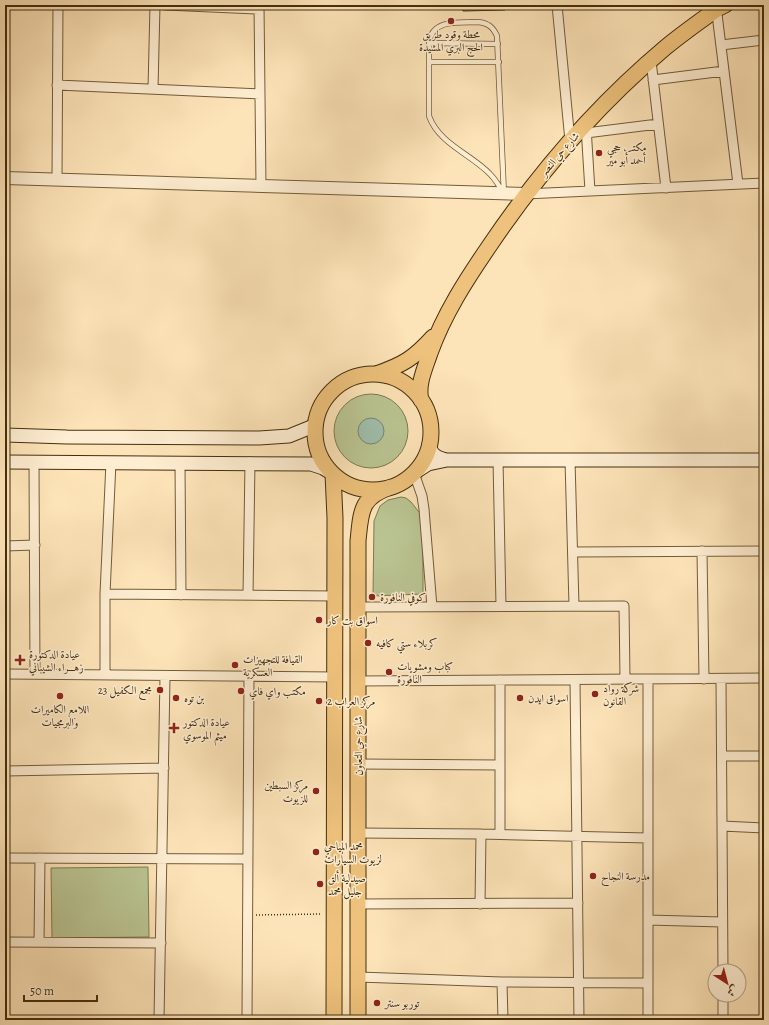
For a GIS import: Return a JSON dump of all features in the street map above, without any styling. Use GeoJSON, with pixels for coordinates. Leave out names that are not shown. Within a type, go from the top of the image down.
{"type":"FeatureCollection","features":[{"type":"Feature","properties":{"kind":"main road","name":"شارع حي النصر"},"geometry":{"type":"LineString","coordinates":[[438,331],[466,281],[525,194],[570,141],[586,128],[628,81],[667,46],[719,6]]}},
{"type":"Feature","properties":{"kind":"main road"},"geometry":{"type":"LineString","coordinates":[[375,375],[396,368],[413,357],[438,331]]}},
{"type":"Feature","properties":{"kind":"main road"},"geometry":{"type":"LineString","coordinates":[[6,461],[250,462],[311,464],[323,468],[343,482],[354,487],[366,490],[379,490],[391,487],[404,481],[414,472],[426,456],[431,428],[420,394],[422,379],[438,331]]}},
{"type":"Feature","properties":{"kind":"main road"},"geometry":{"type":"LineString","coordinates":[[334,1020],[335,513],[333,474],[326,466],[317,446],[315,436],[316,425],[319,411],[326,399],[335,389],[347,381],[361,376],[384,376],[401,382],[409,387],[421,400]]}},
{"type":"Feature","properties":{"kind":"main road"},"geometry":{"type":"LineString","coordinates":[[6,436],[259,438],[289,436],[316,425]]}},
{"type":"Feature","properties":{"kind":"main road"},"geometry":{"type":"LineString","coordinates":[[429,444],[436,457],[447,460]]}},
{"type":"Feature","properties":{"kind":"main road"},"geometry":{"type":"LineString","coordinates":[[414,472],[428,464],[447,460],[764,460]]}},
{"type":"Feature","properties":{"kind":"main road","name":"شارع حي التعاون"},"geometry":{"type":"LineString","coordinates":[[358,1020],[358,541],[361,515],[367,501],[380,491],[391,487]]}},
{"type":"Feature","properties":{"kind":"street"},"geometry":{"type":"LineString","coordinates":[[56,179],[58,5]]}},
{"type":"Feature","properties":{"kind":"street"},"geometry":{"type":"LineString","coordinates":[[153,89],[155,5]]}},
{"type":"Feature","properties":{"kind":"street"},"geometry":{"type":"LineString","coordinates":[[165,5],[259,7],[261,186]]}},
{"type":"Feature","properties":{"kind":"street"},"geometry":{"type":"LineString","coordinates":[[557,5],[570,141]]}},
{"type":"Feature","properties":{"kind":"street"},"geometry":{"type":"LineString","coordinates":[[719,6],[721,45],[738,184]]}},
{"type":"Feature","properties":{"kind":"street"},"geometry":{"type":"LineString","coordinates":[[721,45],[764,40]]}},
{"type":"Feature","properties":{"kind":"street"},"geometry":{"type":"LineString","coordinates":[[651,61],[666,188]]}},
{"type":"Feature","properties":{"kind":"street"},"geometry":{"type":"LineString","coordinates":[[653,80],[724,71]]}},
{"type":"Feature","properties":{"kind":"street"},"geometry":{"type":"LineString","coordinates":[[57,85],[260,94]]}},
{"type":"Feature","properties":{"kind":"street"},"geometry":{"type":"LineString","coordinates":[[590,191],[586,128],[658,124]]}},
{"type":"Feature","properties":{"kind":"street"},"geometry":{"type":"LineString","coordinates":[[5,178],[504,195],[764,183]]}},
{"type":"Feature","properties":{"kind":"street"},"geometry":{"type":"LineString","coordinates":[[498,460],[501,606]]}},
{"type":"Feature","properties":{"kind":"street"},"geometry":{"type":"LineString","coordinates":[[570,460],[574,606]]}},
{"type":"Feature","properties":{"kind":"street"},"geometry":{"type":"LineString","coordinates":[[34,462],[35,674]]}},
{"type":"Feature","properties":{"kind":"street"},"geometry":{"type":"LineString","coordinates":[[105,675],[105,594],[111,462]]}},
{"type":"Feature","properties":{"kind":"street"},"geometry":{"type":"LineString","coordinates":[[180,462],[181,595]]}},
{"type":"Feature","properties":{"kind":"street"},"geometry":{"type":"LineString","coordinates":[[248,596],[250,462]]}},
{"type":"Feature","properties":{"kind":"street"},"geometry":{"type":"LineString","coordinates":[[414,472],[422,496],[424,509],[432,606]]}},
{"type":"Feature","properties":{"kind":"street"},"geometry":{"type":"LineString","coordinates":[[5,546],[35,545]]}},
{"type":"Feature","properties":{"kind":"street"},"geometry":{"type":"LineString","coordinates":[[702,551],[704,679]]}},
{"type":"Feature","properties":{"kind":"street"},"geometry":{"type":"LineString","coordinates":[[573,552],[764,551]]}},
{"type":"Feature","properties":{"kind":"street"},"geometry":{"type":"LineString","coordinates":[[105,594],[335,596]]}},
{"type":"Feature","properties":{"kind":"street"},"geometry":{"type":"LineString","coordinates":[[358,607],[624,606],[626,679]]}},
{"type":"Feature","properties":{"kind":"street"},"geometry":{"type":"LineString","coordinates":[[5,674],[335,677]]}},
{"type":"Feature","properties":{"kind":"street"},"geometry":{"type":"LineString","coordinates":[[159,1020],[166,676]]}},
{"type":"Feature","properties":{"kind":"street"},"geometry":{"type":"LineString","coordinates":[[248,1020],[249,676]]}},
{"type":"Feature","properties":{"kind":"street"},"geometry":{"type":"LineString","coordinates":[[722,678],[723,963]]}},
{"type":"Feature","properties":{"kind":"street"},"geometry":{"type":"LineString","coordinates":[[358,681],[764,678]]}},
{"type":"Feature","properties":{"kind":"street"},"geometry":{"type":"LineString","coordinates":[[648,679],[648,1020]]}},
{"type":"Feature","properties":{"kind":"street"},"geometry":{"type":"LineString","coordinates":[[500,680],[500,834]]}},
{"type":"Feature","properties":{"kind":"street"},"geometry":{"type":"LineString","coordinates":[[576,680],[579,1020]]}},
{"type":"Feature","properties":{"kind":"street"},"geometry":{"type":"LineString","coordinates":[[722,756],[764,756]]}},
{"type":"Feature","properties":{"kind":"street"},"geometry":{"type":"LineString","coordinates":[[358,764],[500,765]]}},
{"type":"Feature","properties":{"kind":"street"},"geometry":{"type":"LineString","coordinates":[[5,771],[164,768]]}},
{"type":"Feature","properties":{"kind":"street"},"geometry":{"type":"LineString","coordinates":[[722,826],[764,828]]}},
{"type":"Feature","properties":{"kind":"street"},"geometry":{"type":"LineString","coordinates":[[358,833],[500,834],[648,838]]}},
{"type":"Feature","properties":{"kind":"street"},"geometry":{"type":"LineString","coordinates":[[480,904],[481,834]]}},
{"type":"Feature","properties":{"kind":"street"},"geometry":{"type":"LineString","coordinates":[[5,858],[248,859]]}},
{"type":"Feature","properties":{"kind":"street"},"geometry":{"type":"LineString","coordinates":[[39,942],[40,858]]}},
{"type":"Feature","properties":{"kind":"street"},"geometry":{"type":"LineString","coordinates":[[358,904],[578,903]]}},
{"type":"Feature","properties":{"kind":"street"},"geometry":{"type":"LineString","coordinates":[[648,920],[722,922]]}},
{"type":"Feature","properties":{"kind":"street"},"geometry":{"type":"LineString","coordinates":[[5,942],[161,943]]}},
{"type":"Feature","properties":{"kind":"street"},"geometry":{"type":"LineString","coordinates":[[358,977],[502,982],[648,983]]}},
{"type":"Feature","properties":{"kind":"street"},"geometry":{"type":"LineString","coordinates":[[502,982],[503,1020]]}},
{"type":"Feature","properties":{"kind":"street"},"geometry":{"type":"LineString","coordinates":[[723,1003],[723,1020]]}},
{"type":"Feature","properties":{"kind":"lane"},"geometry":{"type":"LineString","coordinates":[[478,22],[488,24],[492,27],[497,36],[504,195],[490,174],[449,143],[432,124],[429,116],[429,43],[433,31],[446,23],[478,22]]}},
{"type":"Feature","properties":{"kind":"lane"},"geometry":{"type":"LineString","coordinates":[[429,43],[498,44]]}},
{"type":"Feature","properties":{"kind":"lane"},"geometry":{"type":"LineString","coordinates":[[429,62],[499,62]]}},
{"type":"Feature","properties":{"kind":"path"},"geometry":{"type":"LineString","coordinates":[[248,915],[334,914]]}},
{"type":"Feature","properties":{"kind":"green space"},"geometry":{"type":"Polygon","coordinates":[[[364,394],[378,394],[392,400],[402,410],[408,424],[406,445],[402,452],[392,462],[378,468],[364,468],[350,462],[340,452],[334,438],[334,424],[340,410],[350,400],[364,394]]]}},
{"type":"Feature","properties":{"kind":"green space"},"geometry":{"type":"Polygon","coordinates":[[[401,497],[406,498],[411,502],[423,517],[423,594],[373,596],[374,521],[380,506],[388,500],[401,497]]]}},
{"type":"Feature","properties":{"kind":"green space"},"geometry":{"type":"Polygon","coordinates":[[[148,867],[149,937],[52,938],[51,868],[148,867]]]}},
{"type":"Feature","properties":{"kind":"shaded area"},"geometry":{"type":"Polygon","coordinates":[[[371,418],[380,422],[384,431],[380,440],[371,444],[362,440],[358,431],[362,422],[371,418]]]}},
{"type":"Feature","properties":{"kind":"place","name":"محطة وقود طريق الحج البري المشيدة"},"geometry":{"type":"Point","coordinates":[451,21]}},
{"type":"Feature","properties":{"kind":"place","name":"مكتب حجي أحمد أبو مير"},"geometry":{"type":"Point","coordinates":[599,153]}},
{"type":"Feature","properties":{"kind":"place","name":"كوفي النافورة"},"geometry":{"type":"Point","coordinates":[372,597]}},
{"type":"Feature","properties":{"kind":"place","name":"اسواق بت كار"},"geometry":{"type":"Point","coordinates":[319,620]}},
{"type":"Feature","properties":{"kind":"place","name":"كربلاء ستي كافيه"},"geometry":{"type":"Point","coordinates":[368,643]}},
{"type":"Feature","properties":{"kind":"place","name":"عيادة الدكتورة زهـــراء الشيباني"},"geometry":{"type":"Point","coordinates":[20,660]}},
{"type":"Feature","properties":{"kind":"place","name":"القيافة للتجهيزات العسكرية"},"geometry":{"type":"Point","coordinates":[235,665]}},
{"type":"Feature","properties":{"kind":"place","name":"كباب ومشويات النافورة"},"geometry":{"type":"Point","coordinates":[389,672]}},
{"type":"Feature","properties":{"kind":"place","name":"مجمع الكفيل 23"},"geometry":{"type":"Point","coordinates":[160,690]}},
{"type":"Feature","properties":{"kind":"place","name":"مكتب واي فاي"},"geometry":{"type":"Point","coordinates":[241,691]}},
{"type":"Feature","properties":{"kind":"place","name":"شركة رواد القانون"},"geometry":{"type":"Point","coordinates":[595,694]}},
{"type":"Feature","properties":{"kind":"place","name":"اللامع الكاميرات والبرمجيات"},"geometry":{"type":"Point","coordinates":[60,696]}},
{"type":"Feature","properties":{"kind":"place","name":"بن توه"},"geometry":{"type":"Point","coordinates":[176,698]}},
{"type":"Feature","properties":{"kind":"place","name":"اسواق ايدن"},"geometry":{"type":"Point","coordinates":[520,698]}},
{"type":"Feature","properties":{"kind":"place","name":"مركز العراب 2"},"geometry":{"type":"Point","coordinates":[319,701]}},
{"type":"Feature","properties":{"kind":"place","name":"عيادة الدكتور ميثم الموسوي"},"geometry":{"type":"Point","coordinates":[174,728]}},
{"type":"Feature","properties":{"kind":"place","name":"مركز السبطين للزيوت"},"geometry":{"type":"Point","coordinates":[316,791]}},
{"type":"Feature","properties":{"kind":"place","name":"محمد المياحي لزيوت السيارات"},"geometry":{"type":"Point","coordinates":[316,852]}},
{"type":"Feature","properties":{"kind":"place","name":"مدرسة النجاح"},"geometry":{"type":"Point","coordinates":[593,876]}},
{"type":"Feature","properties":{"kind":"place","name":"صيدلية ألق جليل محمد"},"geometry":{"type":"Point","coordinates":[320,884]}},
{"type":"Feature","properties":{"kind":"place","name":"توربو سنتر"},"geometry":{"type":"Point","coordinates":[377,1003]}}]}
